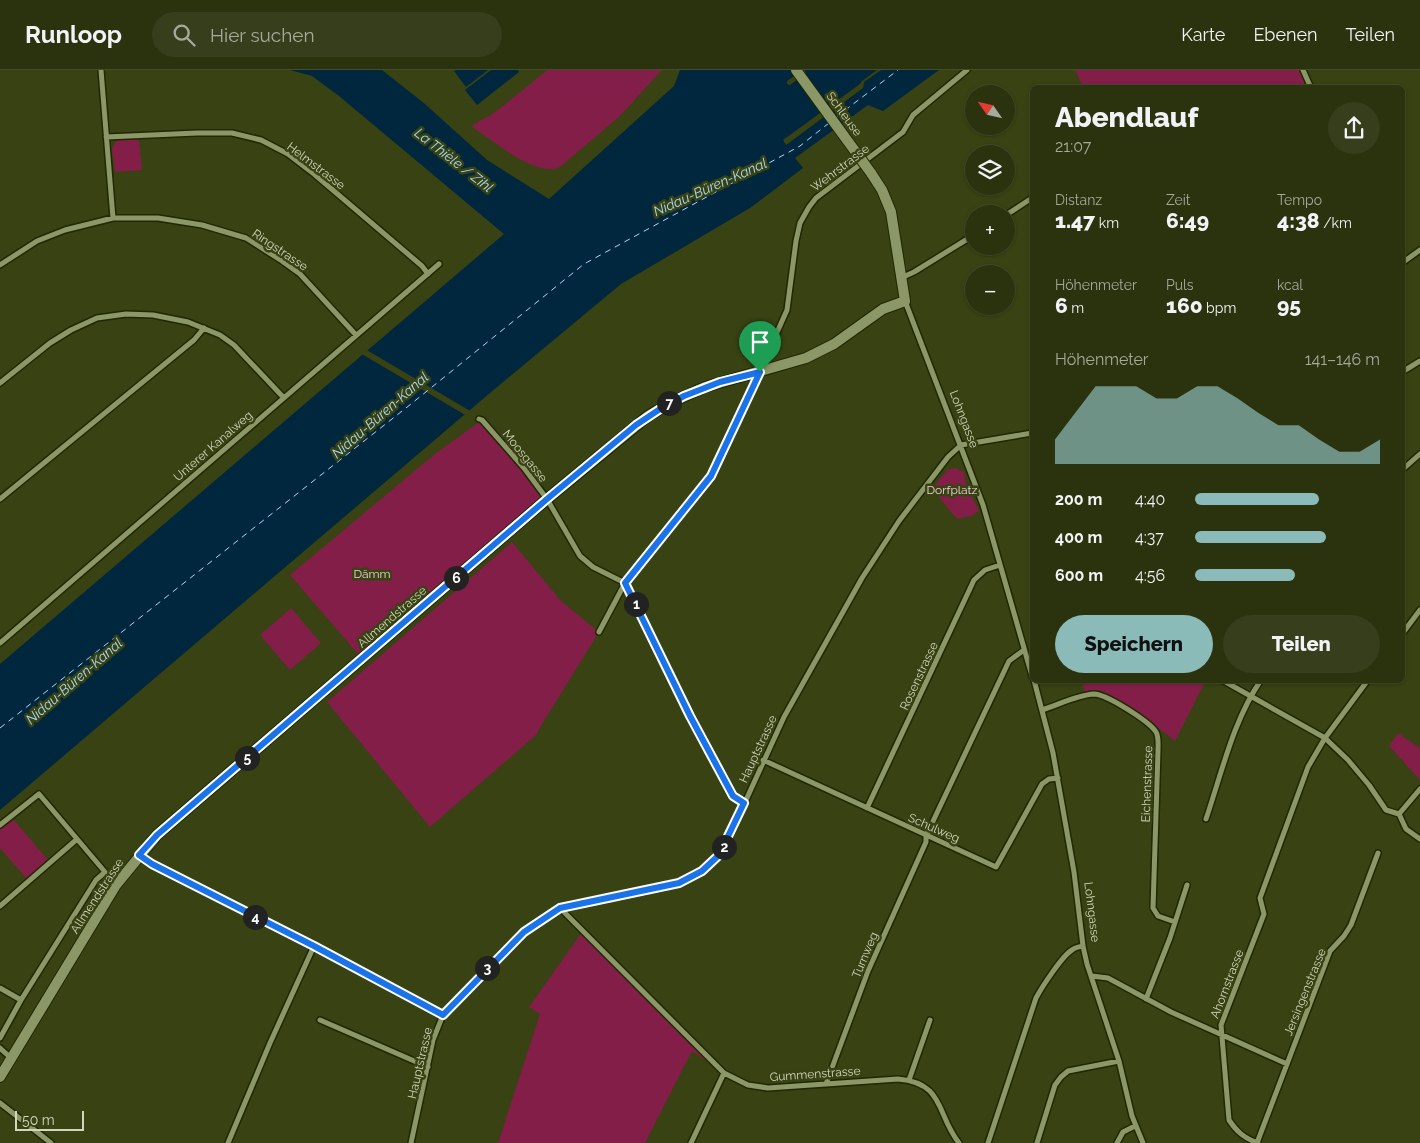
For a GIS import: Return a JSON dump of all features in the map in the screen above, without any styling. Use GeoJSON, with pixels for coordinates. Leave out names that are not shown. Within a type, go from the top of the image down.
{"type":"FeatureCollection","features":[{"type":"Feature","properties":{"kind":"main road","name":"Schleuse"},"geometry":{"type":"LineString","coordinates":[[796,70],[871,173]]}},
{"type":"Feature","properties":{"kind":"main road","name":"Lohngasse"},"geometry":{"type":"LineString","coordinates":[[871,173],[882,190],[891,212],[905,301]]}},
{"type":"Feature","properties":{"kind":"main road","name":"Allmendstrasse"},"geometry":{"type":"LineString","coordinates":[[0,1077],[116,885],[157,835],[547,499],[636,425],[663,407],[705,387],[788,365],[824,350],[883,309],[905,301]]}},
{"type":"Feature","properties":{"kind":"street"},"geometry":{"type":"LineString","coordinates":[[101,70],[113,218]]}},
{"type":"Feature","properties":{"kind":"street","name":"Wehrstrasse"},"geometry":{"type":"LineString","coordinates":[[599,632],[625,583],[711,476],[787,310],[796,241],[800,223],[809,207],[816,198],[903,132],[913,115],[967,70]]}},
{"type":"Feature","properties":{"kind":"street"},"geometry":{"type":"LineString","coordinates":[[1303,70],[1310,85]]}},
{"type":"Feature","properties":{"kind":"street","name":"Helmstrasse"},"geometry":{"type":"LineString","coordinates":[[106,137],[232,133],[261,140],[288,154],[314,174],[422,266],[428,274]]}},
{"type":"Feature","properties":{"kind":"street"},"geometry":{"type":"LineString","coordinates":[[1015,209],[1030,199]]}},
{"type":"Feature","properties":{"kind":"street","name":"Ringstrasse"},"geometry":{"type":"LineString","coordinates":[[0,265],[44,238],[66,230],[113,218],[158,218],[202,225],[246,238],[300,274],[356,335]]}},
{"type":"Feature","properties":{"kind":"street"},"geometry":{"type":"LineString","coordinates":[[901,278],[965,241]]}},
{"type":"Feature","properties":{"kind":"street"},"geometry":{"type":"LineString","coordinates":[[1405,259],[1420,250]]}},
{"type":"Feature","properties":{"kind":"street","name":"Unterer Kanalweg"},"geometry":{"type":"LineString","coordinates":[[0,643],[439,264]]}},
{"type":"Feature","properties":{"kind":"street","name":"Lohngasse"},"geometry":{"type":"LineString","coordinates":[[905,301],[983,506],[1030,670]]}},
{"type":"Feature","properties":{"kind":"street"},"geometry":{"type":"LineString","coordinates":[[0,383],[50,342],[97,318],[126,314],[153,315],[188,322],[220,335],[234,345],[284,398]]}},
{"type":"Feature","properties":{"kind":"street"},"geometry":{"type":"LineString","coordinates":[[0,500],[194,340],[204,328]]}},
{"type":"Feature","properties":{"kind":"street"},"geometry":{"type":"LineString","coordinates":[[1405,370],[1420,361]]}},
{"type":"Feature","properties":{"kind":"street","name":"Moosgasse"},"geometry":{"type":"LineString","coordinates":[[479,419],[482,420],[524,468],[547,499],[580,556],[593,567],[625,583]]}},
{"type":"Feature","properties":{"kind":"street"},"geometry":{"type":"LineString","coordinates":[[960,445],[1030,433]]}},
{"type":"Feature","properties":{"kind":"street","name":"Hauptstrasse"},"geometry":{"type":"LineString","coordinates":[[411,1143],[433,1040],[443,1015],[524,932],[560,908],[679,883],[702,871],[719,855],[784,717],[862,578],[913,502],[948,457],[960,445]]}},
{"type":"Feature","properties":{"kind":"street"},"geometry":{"type":"LineString","coordinates":[[1405,467],[1420,454]]}},
{"type":"Feature","properties":{"kind":"street","name":"Rosenstrasse"},"geometry":{"type":"LineString","coordinates":[[867,808],[974,580],[985,570],[1000,565]]}},
{"type":"Feature","properties":{"kind":"street"},"geometry":{"type":"LineString","coordinates":[[625,583],[690,716],[733,796],[744,803]]}},
{"type":"Feature","properties":{"kind":"street"},"geometry":{"type":"LineString","coordinates":[[1405,630],[1420,610]]}},
{"type":"Feature","properties":{"kind":"street","name":"Turnweg"},"geometry":{"type":"LineString","coordinates":[[826,1084],[867,974],[926,842],[926,836],[1009,661],[1024,650]]}},
{"type":"Feature","properties":{"kind":"street","name":"Lohngasse"},"geometry":{"type":"LineString","coordinates":[[1035,683],[1051,740],[1058,778],[1074,872],[1083,946],[1119,1061],[1128,1102],[1143,1143]]}},
{"type":"Feature","properties":{"kind":"street"},"geometry":{"type":"LineString","coordinates":[[1227,683],[1324,738],[1348,760],[1369,785],[1386,810],[1399,814],[1406,828],[1420,839]]}},
{"type":"Feature","properties":{"kind":"street"},"geometry":{"type":"LineString","coordinates":[[1206,819],[1239,720],[1250,696],[1259,683]]}},
{"type":"Feature","properties":{"kind":"street","name":"Ahornstrasse"},"geometry":{"type":"LineString","coordinates":[[1258,1143],[1245,1138],[1229,1120],[1222,1025],[1264,914],[1260,898],[1308,767],[1324,738],[1366,683]]}},
{"type":"Feature","properties":{"kind":"street","name":"Eichenstrasse"},"geometry":{"type":"LineString","coordinates":[[1042,710],[1096,694],[1106,697],[1155,730],[1158,737],[1158,750],[1153,908],[1158,916],[1176,922]]}},
{"type":"Feature","properties":{"kind":"street","name":"Schulweg"},"geometry":{"type":"LineString","coordinates":[[763,760],[926,836],[996,866],[1042,784],[1049,779],[1058,778]]}},
{"type":"Feature","properties":{"kind":"street"},"geometry":{"type":"LineString","coordinates":[[1399,814],[1420,789]]}},
{"type":"Feature","properties":{"kind":"street"},"geometry":{"type":"LineString","coordinates":[[0,825],[39,794],[116,885]]}},
{"type":"Feature","properties":{"kind":"street"},"geometry":{"type":"LineString","coordinates":[[0,906],[76,840]]}},
{"type":"Feature","properties":{"kind":"street","name":"Jersingenstrasse"},"geometry":{"type":"LineString","coordinates":[[1258,1143],[1330,951],[1351,925],[1378,853]]}},
{"type":"Feature","properties":{"kind":"street"},"geometry":{"type":"LineString","coordinates":[[139,855],[152,864],[314,946],[443,1015]]}},
{"type":"Feature","properties":{"kind":"street"},"geometry":{"type":"LineString","coordinates":[[0,1038],[20,1000],[96,880],[104,873]]}},
{"type":"Feature","properties":{"kind":"street"},"geometry":{"type":"LineString","coordinates":[[1146,998],[1176,922],[1187,885]]}},
{"type":"Feature","properties":{"kind":"street","name":"Gummenstrasse"},"geometry":{"type":"LineString","coordinates":[[560,908],[724,1073],[748,1085],[768,1088],[898,1079],[909,1080],[926,1087],[936,1098],[952,1133],[959,1143]]}},
{"type":"Feature","properties":{"kind":"street"},"geometry":{"type":"LineString","coordinates":[[228,1143],[270,1043],[314,946]]}},
{"type":"Feature","properties":{"kind":"street"},"geometry":{"type":"LineString","coordinates":[[988,1143],[1036,998],[1068,954],[1075,948],[1083,946]]}},
{"type":"Feature","properties":{"kind":"street"},"geometry":{"type":"LineString","coordinates":[[1092,976],[1108,978],[1222,1036],[1287,1064]]}},
{"type":"Feature","properties":{"kind":"street"},"geometry":{"type":"LineString","coordinates":[[0,988],[20,1000]]}},
{"type":"Feature","properties":{"kind":"street"},"geometry":{"type":"LineString","coordinates":[[320,1020],[428,1067]]}},
{"type":"Feature","properties":{"kind":"street"},"geometry":{"type":"LineString","coordinates":[[909,1080],[930,1020]]}},
{"type":"Feature","properties":{"kind":"street"},"geometry":{"type":"LineString","coordinates":[[0,1048],[12,1058]]}},
{"type":"Feature","properties":{"kind":"street"},"geometry":{"type":"LineString","coordinates":[[1037,1143],[1060,1076],[1068,1071],[1119,1061]]}},
{"type":"Feature","properties":{"kind":"street"},"geometry":{"type":"LineString","coordinates":[[691,1143],[724,1073]]}},
{"type":"Feature","properties":{"kind":"street"},"geometry":{"type":"LineString","coordinates":[[0,1103],[52,1143]]}},
{"type":"Feature","properties":{"kind":"street"},"geometry":{"type":"LineString","coordinates":[[1117,1143],[1123,1132],[1136,1126]]}},
{"type":"Feature","properties":{"kind":"green space"},"geometry":{"type":"Polygon","coordinates":[[[547,70],[662,70],[620,116],[560,167],[550,169],[527,163],[514,156],[472,127],[495,112],[547,70]]]}},
{"type":"Feature","properties":{"kind":"green space"},"geometry":{"type":"Polygon","coordinates":[[[1075,70],[1303,70],[1310,85],[1082,85],[1075,70]]]}},
{"type":"Feature","properties":{"kind":"green space"},"geometry":{"type":"Polygon","coordinates":[[[123,139],[139,140],[142,170],[115,172],[112,149],[116,141],[123,139]]]}},
{"type":"Feature","properties":{"kind":"green space","name":"Dämm"},"geometry":{"type":"Polygon","coordinates":[[[482,420],[544,496],[358,654],[290,575],[436,453],[482,420]]]}},
{"type":"Feature","properties":{"kind":"green space","name":"Dorfplatz"},"geometry":{"type":"Polygon","coordinates":[[[955,468],[964,472],[966,485],[979,511],[971,516],[957,519],[932,489],[947,470],[955,468]]]}},
{"type":"Feature","properties":{"kind":"green space"},"geometry":{"type":"Polygon","coordinates":[[[512,542],[561,601],[599,632],[537,734],[430,827],[327,702],[512,542]]]}},
{"type":"Feature","properties":{"kind":"green space"},"geometry":{"type":"Polygon","coordinates":[[[291,608],[321,643],[290,670],[260,635],[291,608]]]}},
{"type":"Feature","properties":{"kind":"green space"},"geometry":{"type":"Polygon","coordinates":[[[1082,683],[1204,683],[1175,741],[1138,712],[1100,690],[1085,692],[1082,683]]]}},
{"type":"Feature","properties":{"kind":"green space"},"geometry":{"type":"Polygon","coordinates":[[[1398,733],[1420,748],[1420,780],[1389,746],[1398,733]]]}},
{"type":"Feature","properties":{"kind":"green space"},"geometry":{"type":"Polygon","coordinates":[[[13,819],[49,861],[27,879],[0,848],[0,829],[13,819]]]}},
{"type":"Feature","properties":{"kind":"green space"},"geometry":{"type":"Polygon","coordinates":[[[583,931],[724,1073],[692,1051],[645,1143],[498,1143],[540,1014],[529,1007],[583,931]]]}},
{"type":"Feature","properties":{"kind":"water"},"geometry":{"type":"Polygon","coordinates":[[[290,70],[382,70],[425,104],[487,160],[549,199],[674,86],[680,70],[803,70],[787,81],[787,84],[790,85],[806,73],[805,70],[877,70],[783,140],[786,145],[863,88],[864,82],[881,70],[939,70],[883,111],[868,105],[795,158],[803,168],[750,208],[621,284],[484,398],[0,810],[0,664],[504,234],[339,96],[312,76],[290,70]]]}},
{"type":"Feature","properties":{"kind":"water"},"geometry":{"type":"Polygon","coordinates":[[[488,70],[466,87],[454,71],[488,70]]]}},
{"type":"Feature","properties":{"kind":"water"},"geometry":{"type":"Polygon","coordinates":[[[491,70],[518,70],[519,72],[477,105],[465,90],[491,70]]]}},
{"type":"Feature","properties":{"kind":"pier"},"geometry":{"type":"Polygon","coordinates":[[[365,349],[472,412],[467,416],[360,353],[365,349]]]}},
{"type":"Feature","properties":{"kind":"ferry route"},"geometry":{"type":"LineString","coordinates":[[836,117],[898,70]]}},
{"type":"Feature","properties":{"kind":"ferry route"},"geometry":{"type":"LineString","coordinates":[[0,728],[411,404],[584,264],[800,146],[829,123]]}},
{"type":"Feature","properties":{"kind":"route"},"geometry":{"type":"LineString","coordinates":[[760,372],[711,476],[625,583],[690,716],[733,796],[744,803],[719,855],[702,871],[679,883],[560,908],[524,932],[443,1015],[314,946],[152,864],[139,855],[157,835],[547,499],[636,425],[663,407],[705,387],[760,372]]}},
{"type":"Feature","properties":{"kind":"water label","name":"La Thièle / Zihl"},"geometry":{"type":"Point","coordinates":[454,160]}},
{"type":"Feature","properties":{"kind":"water label","name":"Nidau-Büren-Kanal"},"geometry":{"type":"Point","coordinates":[710,187]}},
{"type":"Feature","properties":{"kind":"water label","name":"Nidau-Büren-Kanal"},"geometry":{"type":"Point","coordinates":[380,415]}},
{"type":"Feature","properties":{"kind":"water label","name":"Nidau-Büren-Kanal"},"geometry":{"type":"Point","coordinates":[74,681]}}]}
